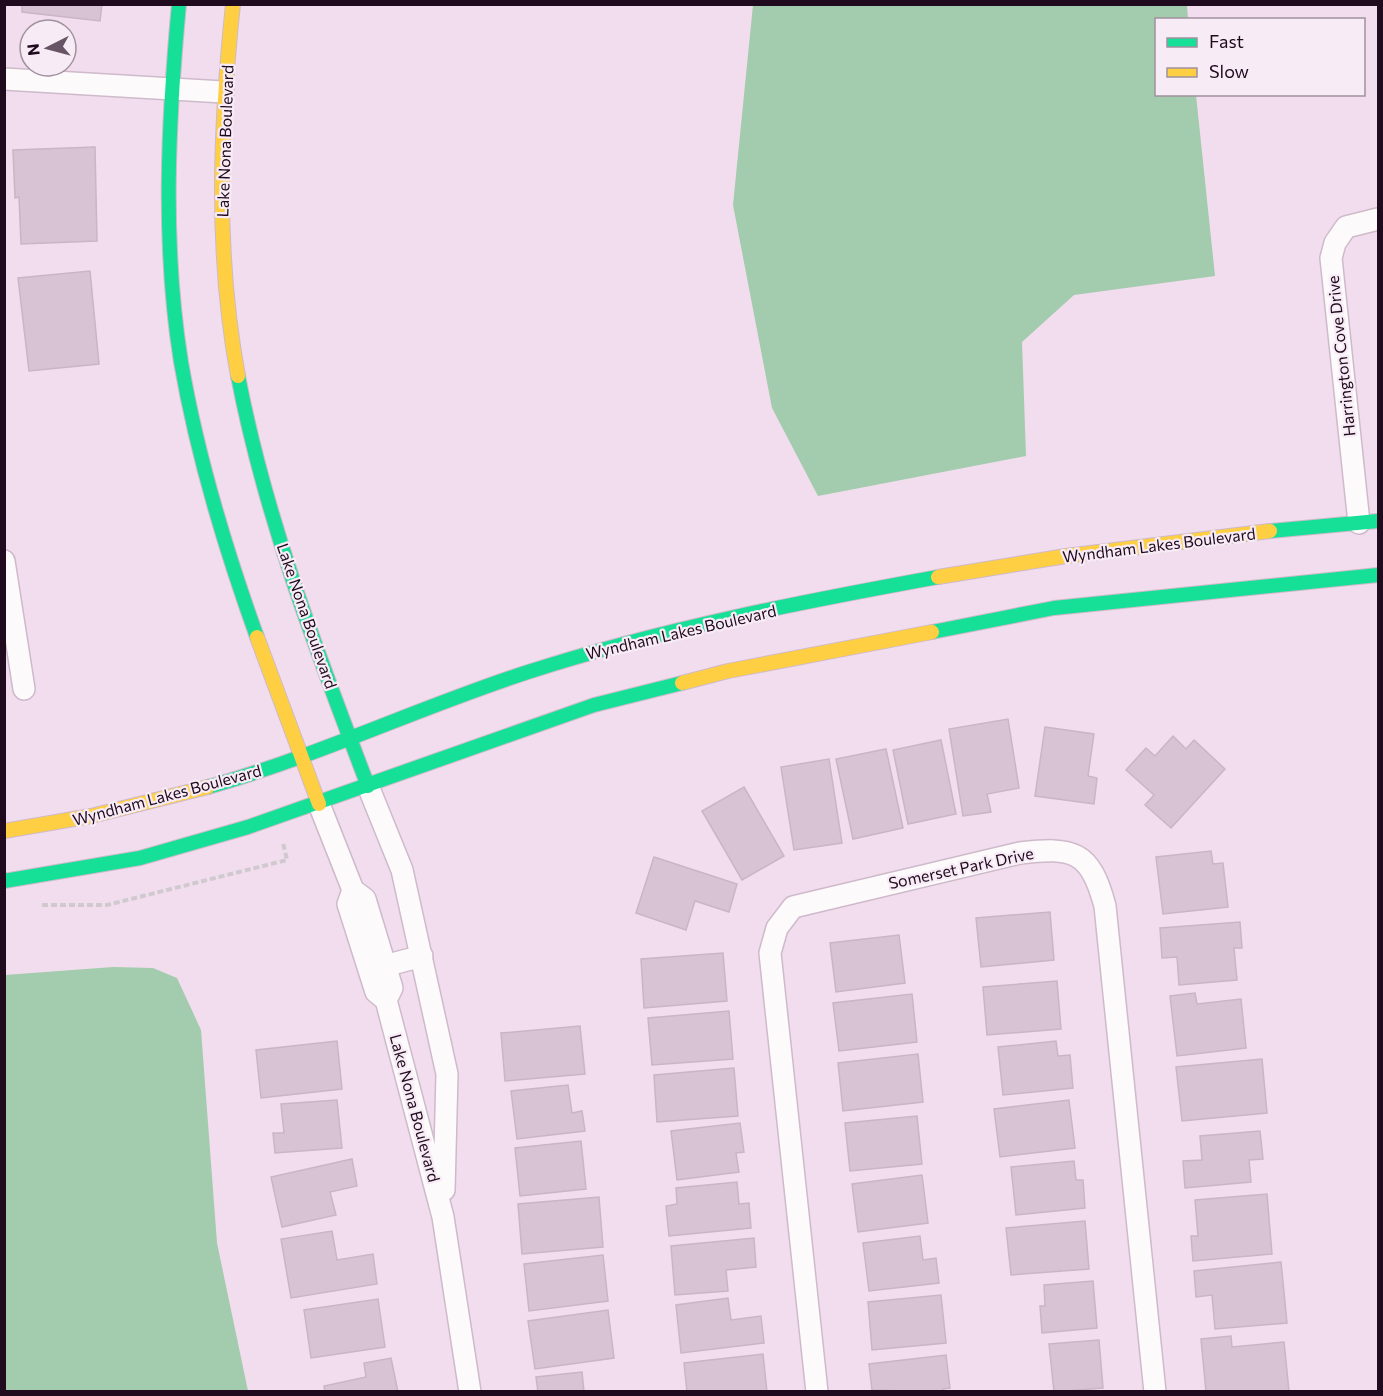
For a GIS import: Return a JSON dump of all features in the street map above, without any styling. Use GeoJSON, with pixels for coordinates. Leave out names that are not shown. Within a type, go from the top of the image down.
{"type":"FeatureCollection","features":[{"type":"Feature","properties":{"kind":"street","name":"Lake Nona Boulevard"},"geometry":{"type":"LineString","coordinates":[[179,4],[171,88],[168,216],[179,346],[205,474],[243,598],[301,758],[353,890],[348,904],[377,968],[376,992],[386,1000],[443,1217],[470,1392]]}},
{"type":"Feature","properties":{"kind":"street","name":"Lake Nona Boulevard"},"geometry":{"type":"LineString","coordinates":[[232,4],[223,92],[221,214],[231,338],[256,461],[293,581],[350,740],[402,870],[447,1074],[443,1217]]}},
{"type":"Feature","properties":{"kind":"street"},"geometry":{"type":"LineString","coordinates":[[4,79],[223,92]]}},
{"type":"Feature","properties":{"kind":"street","name":"Harrington Cove Drive"},"geometry":{"type":"LineString","coordinates":[[1369,522],[1331,258],[1335,243],[1346,227],[1378,219]]}},
{"type":"Feature","properties":{"kind":"street","name":"Wyndham Lakes Boulevard"},"geometry":{"type":"LineString","coordinates":[[4,831],[48,826],[194,791],[301,758],[549,665],[685,628],[912,582],[1052,558],[1212,537],[1369,522]]}},
{"type":"Feature","properties":{"kind":"street"},"geometry":{"type":"LineString","coordinates":[[4,561],[24,689]]}},
{"type":"Feature","properties":{"kind":"street"},"geometry":{"type":"LineString","coordinates":[[4,881],[140,858],[319,804],[496,737],[594,705],[728,671],[1054,608],[1378,575]]}},
{"type":"Feature","properties":{"kind":"street","name":"Somerset Park Drive"},"geometry":{"type":"LineString","coordinates":[[817,1392],[770,953],[777,928],[793,907],[1020,853],[1057,849],[1082,858],[1098,879],[1105,906],[1155,1392]]}},
{"type":"Feature","properties":{"kind":"street"},"geometry":{"type":"LineString","coordinates":[[377,968],[422,956]]}},
{"type":"Feature","properties":{"kind":"path"},"geometry":{"type":"LineString","coordinates":[[32,905],[94,906],[140,898],[287,860],[285,848]]}},
{"type":"Feature","properties":{"kind":"shaded area"},"geometry":{"type":"Polygon","coordinates":[[[753,5],[1187,5],[1188,18],[1155,18],[1155,96],[1196,96],[1215,276],[1074,295],[1022,342],[1026,456],[818,496],[772,408],[733,205],[753,5]]]}},
{"type":"Feature","properties":{"kind":"shaded area"},"geometry":{"type":"Polygon","coordinates":[[[113,967],[153,968],[177,978],[201,1030],[217,1243],[248,1391],[5,1391],[5,975],[113,967]]]}},
{"type":"Feature","properties":{"kind":"building"},"geometry":{"type":"Polygon","coordinates":[[[22,4],[102,4],[100,21],[22,12],[22,4]]]}},
{"type":"Feature","properties":{"kind":"building"},"geometry":{"type":"Polygon","coordinates":[[[95,147],[97,241],[21,244],[19,197],[15,198],[13,150],[95,147]]]}},
{"type":"Feature","properties":{"kind":"building"},"geometry":{"type":"Polygon","coordinates":[[[90,271],[99,364],[29,371],[18,278],[90,271]]]}},
{"type":"Feature","properties":{"kind":"building"},"geometry":{"type":"Polygon","coordinates":[[[1008,719],[1019,788],[987,794],[991,812],[963,816],[949,729],[1008,719]]]}},
{"type":"Feature","properties":{"kind":"building"},"geometry":{"type":"Polygon","coordinates":[[[1045,727],[1094,734],[1088,776],[1097,778],[1094,804],[1035,796],[1045,727]]]}},
{"type":"Feature","properties":{"kind":"building"},"geometry":{"type":"Polygon","coordinates":[[[1173,736],[1186,749],[1194,740],[1225,769],[1171,828],[1145,805],[1154,795],[1126,770],[1146,748],[1155,756],[1173,736]]]}},
{"type":"Feature","properties":{"kind":"building"},"geometry":{"type":"Polygon","coordinates":[[[941,740],[956,814],[908,824],[893,750],[941,740]]]}},
{"type":"Feature","properties":{"kind":"building"},"geometry":{"type":"Polygon","coordinates":[[[886,749],[903,828],[853,839],[836,759],[886,749]]]}},
{"type":"Feature","properties":{"kind":"building"},"geometry":{"type":"Polygon","coordinates":[[[829,759],[842,843],[794,850],[781,767],[829,759]]]}},
{"type":"Feature","properties":{"kind":"building"},"geometry":{"type":"Polygon","coordinates":[[[744,787],[784,856],[742,880],[702,811],[744,787]]]}},
{"type":"Feature","properties":{"kind":"building"},"geometry":{"type":"Polygon","coordinates":[[[1211,851],[1213,864],[1223,863],[1228,907],[1163,914],[1156,857],[1211,851]]]}},
{"type":"Feature","properties":{"kind":"building"},"geometry":{"type":"Polygon","coordinates":[[[654,857],[737,884],[729,912],[695,901],[686,930],[636,913],[654,857]]]}},
{"type":"Feature","properties":{"kind":"building"},"geometry":{"type":"Polygon","coordinates":[[[1050,912],[1054,960],[981,967],[976,918],[1050,912]]]}},
{"type":"Feature","properties":{"kind":"building"},"geometry":{"type":"Polygon","coordinates":[[[1240,922],[1242,948],[1234,948],[1237,980],[1179,985],[1177,957],[1162,958],[1160,928],[1240,922]]]}},
{"type":"Feature","properties":{"kind":"building"},"geometry":{"type":"Polygon","coordinates":[[[899,935],[905,983],[836,992],[830,943],[899,935]]]}},
{"type":"Feature","properties":{"kind":"building"},"geometry":{"type":"Polygon","coordinates":[[[723,953],[727,1001],[644,1008],[641,959],[723,953]]]}},
{"type":"Feature","properties":{"kind":"building"},"geometry":{"type":"Polygon","coordinates":[[[1057,981],[1061,1029],[987,1035],[983,987],[1057,981]]]}},
{"type":"Feature","properties":{"kind":"building"},"geometry":{"type":"Polygon","coordinates":[[[1195,993],[1197,1004],[1241,999],[1246,1048],[1177,1056],[1170,996],[1195,993]]]}},
{"type":"Feature","properties":{"kind":"building"},"geometry":{"type":"Polygon","coordinates":[[[912,994],[917,1042],[839,1051],[833,1003],[912,994]]]}},
{"type":"Feature","properties":{"kind":"building"},"geometry":{"type":"Polygon","coordinates":[[[729,1011],[733,1059],[652,1065],[648,1018],[729,1011]]]}},
{"type":"Feature","properties":{"kind":"building"},"geometry":{"type":"Polygon","coordinates":[[[580,1026],[585,1074],[505,1081],[501,1033],[580,1026]]]}},
{"type":"Feature","properties":{"kind":"building"},"geometry":{"type":"Polygon","coordinates":[[[337,1041],[342,1089],[261,1098],[256,1050],[337,1041]]]}},
{"type":"Feature","properties":{"kind":"building"},"geometry":{"type":"Polygon","coordinates":[[[1056,1041],[1058,1056],[1070,1055],[1073,1088],[1003,1095],[998,1047],[1056,1041]]]}},
{"type":"Feature","properties":{"kind":"building"},"geometry":{"type":"Polygon","coordinates":[[[918,1054],[923,1102],[843,1111],[838,1063],[918,1054]]]}},
{"type":"Feature","properties":{"kind":"building"},"geometry":{"type":"Polygon","coordinates":[[[1262,1059],[1267,1113],[1182,1121],[1176,1067],[1262,1059]]]}},
{"type":"Feature","properties":{"kind":"building"},"geometry":{"type":"Polygon","coordinates":[[[734,1068],[738,1116],[657,1122],[654,1075],[734,1068]]]}},
{"type":"Feature","properties":{"kind":"building"},"geometry":{"type":"Polygon","coordinates":[[[568,1085],[572,1113],[582,1111],[585,1131],[517,1139],[511,1091],[568,1085]]]}},
{"type":"Feature","properties":{"kind":"building"},"geometry":{"type":"Polygon","coordinates":[[[337,1100],[342,1148],[275,1153],[273,1133],[284,1133],[281,1104],[337,1100]]]}},
{"type":"Feature","properties":{"kind":"building"},"geometry":{"type":"Polygon","coordinates":[[[1069,1100],[1075,1148],[1000,1157],[994,1109],[1069,1100]]]}},
{"type":"Feature","properties":{"kind":"building"},"geometry":{"type":"Polygon","coordinates":[[[917,1116],[922,1164],[850,1171],[845,1123],[917,1116]]]}},
{"type":"Feature","properties":{"kind":"building"},"geometry":{"type":"Polygon","coordinates":[[[740,1123],[744,1152],[736,1153],[739,1172],[677,1180],[671,1131],[740,1123]]]}},
{"type":"Feature","properties":{"kind":"building"},"geometry":{"type":"Polygon","coordinates":[[[1260,1131],[1263,1159],[1249,1160],[1251,1182],[1185,1188],[1183,1161],[1202,1160],[1200,1136],[1260,1131]]]}},
{"type":"Feature","properties":{"kind":"building"},"geometry":{"type":"Polygon","coordinates":[[[581,1141],[586,1189],[520,1196],[515,1148],[581,1141]]]}},
{"type":"Feature","properties":{"kind":"building"},"geometry":{"type":"Polygon","coordinates":[[[352,1159],[357,1186],[330,1192],[336,1215],[282,1227],[271,1177],[352,1159]]]}},
{"type":"Feature","properties":{"kind":"building"},"geometry":{"type":"Polygon","coordinates":[[[1074,1161],[1076,1180],[1083,1180],[1085,1208],[1016,1215],[1011,1167],[1074,1161]]]}},
{"type":"Feature","properties":{"kind":"building"},"geometry":{"type":"Polygon","coordinates":[[[922,1175],[928,1223],[858,1232],[852,1184],[922,1175]]]}},
{"type":"Feature","properties":{"kind":"building"},"geometry":{"type":"Polygon","coordinates":[[[737,1182],[739,1204],[749,1203],[751,1228],[669,1236],[666,1206],[677,1204],[676,1188],[737,1182]]]}},
{"type":"Feature","properties":{"kind":"building"},"geometry":{"type":"Polygon","coordinates":[[[1267,1194],[1272,1254],[1193,1261],[1191,1236],[1198,1236],[1195,1200],[1267,1194]]]}},
{"type":"Feature","properties":{"kind":"building"},"geometry":{"type":"Polygon","coordinates":[[[599,1197],[603,1247],[522,1254],[518,1204],[599,1197]]]}},
{"type":"Feature","properties":{"kind":"building"},"geometry":{"type":"Polygon","coordinates":[[[1085,1221],[1089,1269],[1011,1275],[1006,1228],[1085,1221]]]}},
{"type":"Feature","properties":{"kind":"building"},"geometry":{"type":"Polygon","coordinates":[[[332,1231],[337,1260],[373,1254],[377,1284],[291,1298],[281,1239],[332,1231]]]}},
{"type":"Feature","properties":{"kind":"building"},"geometry":{"type":"Polygon","coordinates":[[[920,1236],[923,1260],[936,1258],[939,1283],[869,1291],[863,1243],[920,1236]]]}},
{"type":"Feature","properties":{"kind":"building"},"geometry":{"type":"Polygon","coordinates":[[[754,1238],[756,1267],[726,1270],[728,1291],[675,1295],[671,1246],[754,1238]]]}},
{"type":"Feature","properties":{"kind":"building"},"geometry":{"type":"Polygon","coordinates":[[[603,1255],[608,1301],[529,1311],[524,1264],[603,1255]]]}},
{"type":"Feature","properties":{"kind":"building"},"geometry":{"type":"Polygon","coordinates":[[[1281,1262],[1287,1323],[1215,1329],[1212,1295],[1196,1297],[1194,1271],[1281,1262]]]}},
{"type":"Feature","properties":{"kind":"building"},"geometry":{"type":"Polygon","coordinates":[[[1093,1281],[1097,1328],[1042,1333],[1040,1306],[1045,1306],[1044,1285],[1093,1281]]]}},
{"type":"Feature","properties":{"kind":"building"},"geometry":{"type":"Polygon","coordinates":[[[941,1295],[946,1343],[872,1350],[868,1302],[941,1295]]]}},
{"type":"Feature","properties":{"kind":"building"},"geometry":{"type":"Polygon","coordinates":[[[728,1298],[731,1320],[761,1316],[764,1343],[681,1353],[676,1305],[728,1298]]]}},
{"type":"Feature","properties":{"kind":"building"},"geometry":{"type":"Polygon","coordinates":[[[378,1299],[385,1347],[311,1358],[304,1310],[378,1299]]]}},
{"type":"Feature","properties":{"kind":"building"},"geometry":{"type":"Polygon","coordinates":[[[608,1310],[614,1358],[535,1369],[528,1321],[608,1310]]]}},
{"type":"Feature","properties":{"kind":"building"},"geometry":{"type":"Polygon","coordinates":[[[1231,1336],[1232,1347],[1284,1342],[1289,1391],[1206,1392],[1201,1339],[1231,1336]]]}},
{"type":"Feature","properties":{"kind":"building"},"geometry":{"type":"Polygon","coordinates":[[[1099,1340],[1103,1388],[1054,1392],[1049,1344],[1099,1340]]]}},
{"type":"Feature","properties":{"kind":"building"},"geometry":{"type":"Polygon","coordinates":[[[763,1354],[767,1392],[687,1392],[684,1363],[763,1354]]]}},
{"type":"Feature","properties":{"kind":"building"},"geometry":{"type":"Polygon","coordinates":[[[946,1355],[950,1388],[943,1389],[943,1392],[872,1390],[869,1364],[946,1355]]]}},
{"type":"Feature","properties":{"kind":"building"},"geometry":{"type":"Polygon","coordinates":[[[391,1358],[398,1392],[325,1392],[324,1386],[366,1377],[364,1363],[391,1358]]]}},
{"type":"Feature","properties":{"kind":"building"},"geometry":{"type":"Polygon","coordinates":[[[582,1372],[584,1392],[538,1392],[536,1377],[582,1372]]]}},
{"type":"Feature","properties":{"kind":"traffic: fast"},"geometry":{"type":"LineString","coordinates":[[179,4],[172,93],[169,183],[169,228],[175,318],[195,432],[223,535],[257,637]]}},
{"type":"Feature","properties":{"kind":"traffic: fast"},"geometry":{"type":"LineString","coordinates":[[238,376],[249,429],[294,584],[368,786]]}},
{"type":"Feature","properties":{"kind":"traffic: fast"},"geometry":{"type":"LineString","coordinates":[[1270,531],[1378,521]]}},
{"type":"Feature","properties":{"kind":"traffic: fast"},"geometry":{"type":"LineString","coordinates":[[932,632],[1054,608],[1378,575]]}},
{"type":"Feature","properties":{"kind":"traffic: fast"},"geometry":{"type":"LineString","coordinates":[[208,787],[289,761],[488,686],[578,657],[732,618],[938,577]]}},
{"type":"Feature","properties":{"kind":"traffic: fast"},"geometry":{"type":"LineString","coordinates":[[4,881],[140,858],[248,827],[594,705],[682,683]]}},
{"type":"Feature","properties":{"kind":"traffic: slow"},"geometry":{"type":"LineString","coordinates":[[233,4],[225,97],[222,190],[226,283],[238,376]]}},
{"type":"Feature","properties":{"kind":"traffic: slow"},"geometry":{"type":"LineString","coordinates":[[938,577],[1066,556],[1270,531]]}},
{"type":"Feature","properties":{"kind":"traffic: slow"},"geometry":{"type":"LineString","coordinates":[[682,683],[728,671],[932,632]]}},
{"type":"Feature","properties":{"kind":"traffic: slow"},"geometry":{"type":"LineString","coordinates":[[257,637],[319,804]]}},
{"type":"Feature","properties":{"kind":"traffic: slow"},"geometry":{"type":"LineString","coordinates":[[4,831],[91,816],[208,787]]}}]}
